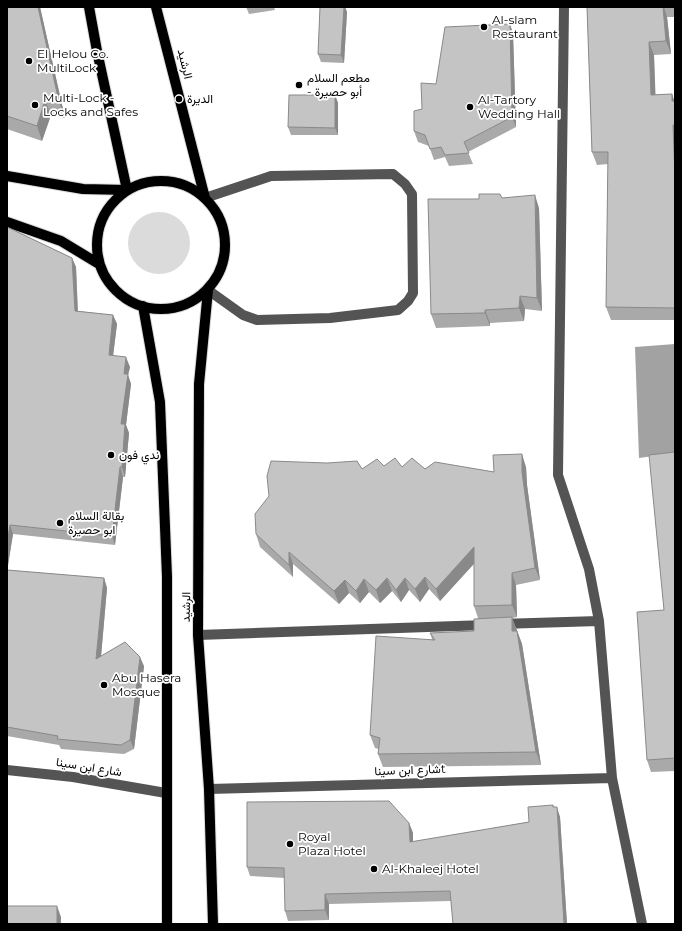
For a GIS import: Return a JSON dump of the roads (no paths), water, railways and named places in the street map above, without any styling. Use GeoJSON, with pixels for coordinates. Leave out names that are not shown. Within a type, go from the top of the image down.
{"type":"FeatureCollection","features":[{"type":"Feature","properties":{"kind":"main road"},"geometry":{"type":"LineString","coordinates":[[89,7],[127,190]]}},
{"type":"Feature","properties":{"kind":"main road","name":"الرشيد"},"geometry":{"type":"LineString","coordinates":[[156,7],[206,198]]}},
{"type":"Feature","properties":{"kind":"main road"},"geometry":{"type":"LineString","coordinates":[[7,176],[83,189],[127,190]]}},
{"type":"Feature","properties":{"kind":"main road"},"geometry":{"type":"LineString","coordinates":[[167,180],[188,186],[206,198],[218,215],[225,235],[224,256],[216,277],[208,290],[185,304],[164,309],[143,306],[124,297],[108,282],[99,264],[96,243],[100,222],[111,204],[127,190],[146,182],[167,180]]}},
{"type":"Feature","properties":{"kind":"main road"},"geometry":{"type":"LineString","coordinates":[[7,222],[61,241],[99,264]]}},
{"type":"Feature","properties":{"kind":"main road","name":"الرشيد"},"geometry":{"type":"LineString","coordinates":[[208,290],[199,384],[198,635],[209,789],[214,924]]}},
{"type":"Feature","properties":{"kind":"main road","name":"الرشيد"},"geometry":{"type":"LineString","coordinates":[[143,306],[160,402],[167,577],[167,924]]}},
{"type":"Feature","properties":{"kind":"street"},"geometry":{"type":"LineString","coordinates":[[564,7],[558,475],[589,569],[599,621],[612,778],[642,924]]}},
{"type":"Feature","properties":{"kind":"street"},"geometry":{"type":"LineString","coordinates":[[206,198],[271,176],[393,174],[405,184],[412,194],[413,293],[408,301],[398,310],[330,318],[257,320],[243,315],[208,290]]}},
{"type":"Feature","properties":{"kind":"street"},"geometry":{"type":"LineString","coordinates":[[198,635],[599,621]]}},
{"type":"Feature","properties":{"kind":"street","name":"شارع ابن سينا"},"geometry":{"type":"LineString","coordinates":[[7,770],[73,777],[166,793]]}},
{"type":"Feature","properties":{"kind":"street","name":"شارع ابن سيناt"},"geometry":{"type":"LineString","coordinates":[[209,789],[612,778]]}},
{"type":"Feature","properties":{"kind":"place","name":"Al-slam Restaurant"},"geometry":{"type":"Point","coordinates":[484,27]}},
{"type":"Feature","properties":{"kind":"place","name":"El Helou Co. MultiLock"},"geometry":{"type":"Point","coordinates":[29,61]}},
{"type":"Feature","properties":{"kind":"place","name":"مطعم السلام - أبو حصيرة"},"geometry":{"type":"Point","coordinates":[299,85]}},
{"type":"Feature","properties":{"kind":"place","name":"الديرة"},"geometry":{"type":"Point","coordinates":[179,99]}},
{"type":"Feature","properties":{"kind":"place","name":"Multi-Lock - Locks and Safes"},"geometry":{"type":"Point","coordinates":[35,105]}},
{"type":"Feature","properties":{"kind":"place","name":"Al-Tartory Wedding Hall"},"geometry":{"type":"Point","coordinates":[470,107]}},
{"type":"Feature","properties":{"kind":"place","name":"ندي فون"},"geometry":{"type":"Point","coordinates":[111,455]}},
{"type":"Feature","properties":{"kind":"place","name":"بقالة السلام ابو حصيرة"},"geometry":{"type":"Point","coordinates":[60,523]}},
{"type":"Feature","properties":{"kind":"place","name":"Abu Hasera Mosque"},"geometry":{"type":"Point","coordinates":[104,685]}},
{"type":"Feature","properties":{"kind":"place","name":"Royal Plaza Hotel"},"geometry":{"type":"Point","coordinates":[290,844]}},
{"type":"Feature","properties":{"kind":"place","name":"Al-Khaleej Hotel"},"geometry":{"type":"Point","coordinates":[374,869]}}]}
